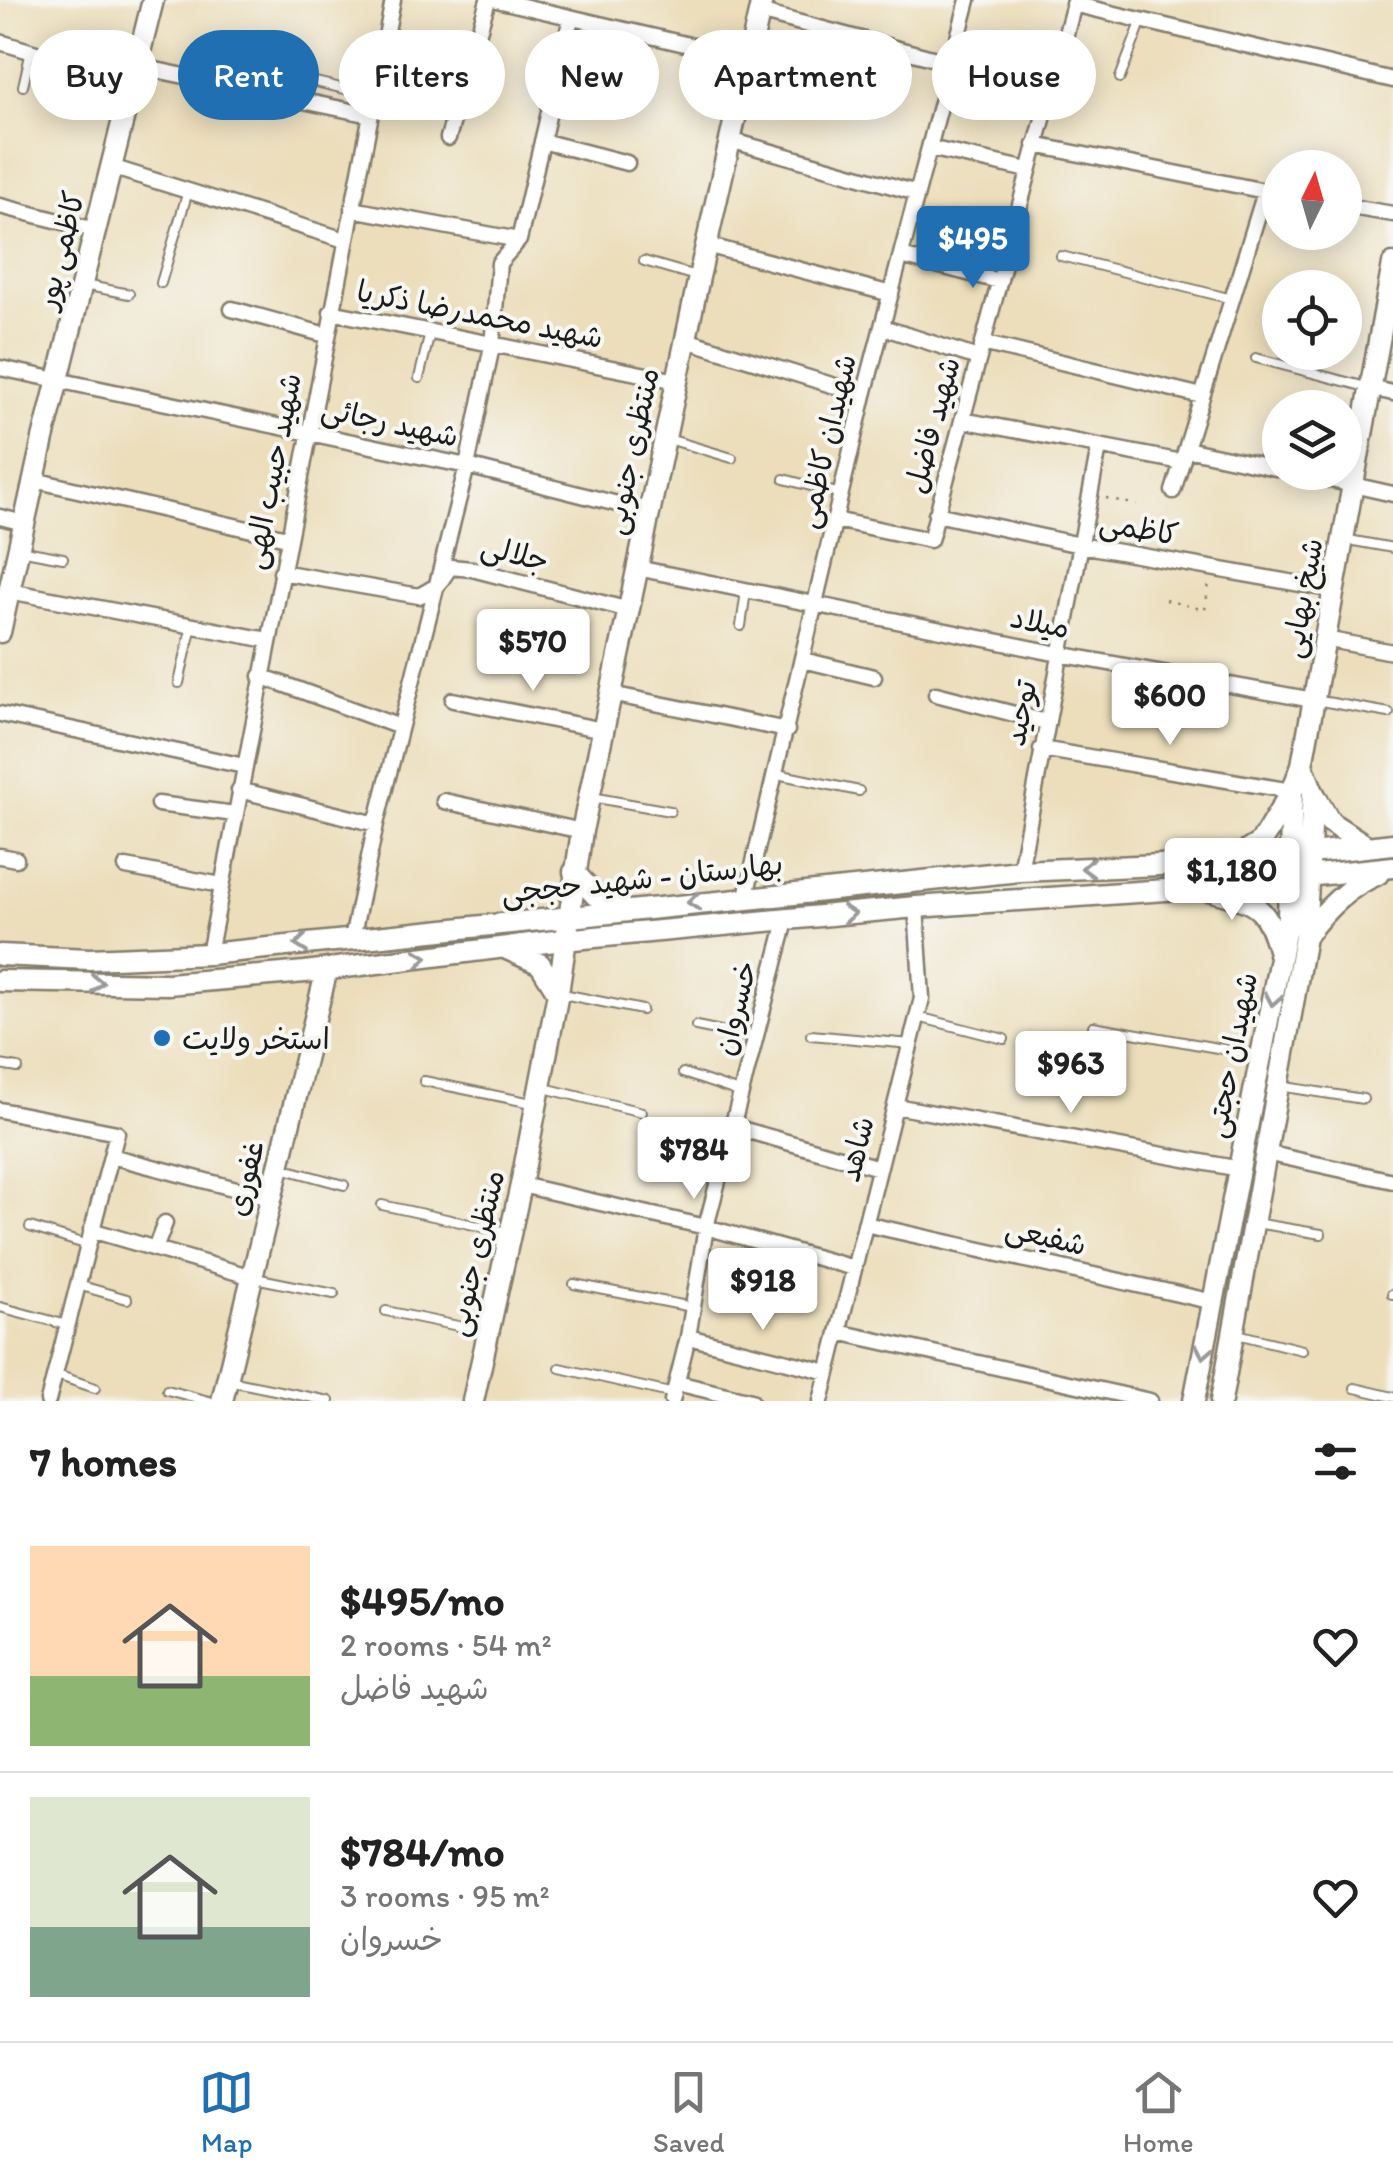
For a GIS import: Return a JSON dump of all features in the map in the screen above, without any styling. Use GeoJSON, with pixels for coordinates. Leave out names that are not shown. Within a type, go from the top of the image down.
{"type":"FeatureCollection","features":[{"type":"Feature","properties":{"kind":"main road","name":"کاظمی پور"},"geometry":{"type":"LineString","coordinates":[[146,30],[153,0]]}},
{"type":"Feature","properties":{"kind":"main road","name":"کاظمی پور"},"geometry":{"type":"LineString","coordinates":[[0,632],[124,120]]}},
{"type":"Feature","properties":{"kind":"main road","name":"منتظری جنوبی"},"geometry":{"type":"LineString","coordinates":[[474,1401],[522,1185],[589,796],[735,120]]}},
{"type":"Feature","properties":{"kind":"main road","name":"شیخ بهایی"},"geometry":{"type":"LineString","coordinates":[[1362,434],[1393,264]]}},
{"type":"Feature","properties":{"kind":"main road","name":"شیخ بهایی"},"geometry":{"type":"LineString","coordinates":[[1302,765],[1352,490]]}},
{"type":"Feature","properties":{"kind":"main road","name":"شهیدان حجتی"},"geometry":{"type":"LineString","coordinates":[[1221,1401],[1304,937],[1299,865],[1302,765]]}},
{"type":"Feature","properties":{"kind":"main road"},"geometry":{"type":"LineString","coordinates":[[1228,862],[1261,842],[1302,791],[1330,822],[1370,848]]}},
{"type":"Feature","properties":{"kind":"main road"},"geometry":{"type":"LineString","coordinates":[[1299,865],[1393,844]]}},
{"type":"Feature","properties":{"kind":"main road","name":"بهارستان - شهید حججی"},"geometry":{"type":"LineString","coordinates":[[0,955],[90,959],[209,954],[746,896],[1020,871],[1228,862],[1299,865]]}},
{"type":"Feature","properties":{"kind":"main road","name":"شهیدان حجتی"},"geometry":{"type":"LineString","coordinates":[[1194,1401],[1299,865]]}},
{"type":"Feature","properties":{"kind":"main road"},"geometry":{"type":"LineString","coordinates":[[1299,865],[1393,867]]}},
{"type":"Feature","properties":{"kind":"main road","name":"بهارستان - شهید حججی"},"geometry":{"type":"LineString","coordinates":[[0,981],[168,984],[563,940],[916,908],[1180,890],[1299,865]]}},
{"type":"Feature","properties":{"kind":"main road"},"geometry":{"type":"LineString","coordinates":[[1304,937],[1351,887],[1393,867]]}},
{"type":"Feature","properties":{"kind":"main road"},"geometry":{"type":"LineString","coordinates":[[574,872],[595,895],[624,909]]}},
{"type":"Feature","properties":{"kind":"main road"},"geometry":{"type":"LineString","coordinates":[[1180,890],[1208,890],[1254,905],[1268,916],[1281,958]]}},
{"type":"Feature","properties":{"kind":"main road"},"geometry":{"type":"LineString","coordinates":[[506,948],[540,964],[558,992]]}},
{"type":"Feature","properties":{"kind":"main road","name":"غفوری"},"geometry":{"type":"LineString","coordinates":[[224,1391],[327,969]]}},
{"type":"Feature","properties":{"kind":"street","name":"شهید حبیب الهی"},"geometry":{"type":"LineString","coordinates":[[387,30],[393,0]]}},
{"type":"Feature","properties":{"kind":"street"},"geometry":{"type":"LineString","coordinates":[[448,138],[488,0]]}},
{"type":"Feature","properties":{"kind":"street"},"geometry":{"type":"LineString","coordinates":[[497,0],[679,43]]}},
{"type":"Feature","properties":{"kind":"street","name":"شهیدان کاظمی"},"geometry":{"type":"LineString","coordinates":[[960,30],[968,0]]}},
{"type":"Feature","properties":{"kind":"street"},"geometry":{"type":"LineString","coordinates":[[1074,2],[1393,80]]}},
{"type":"Feature","properties":{"kind":"street","name":"شهید فاضل"},"geometry":{"type":"LineString","coordinates":[[1066,30],[1074,2]]}},
{"type":"Feature","properties":{"kind":"street"},"geometry":{"type":"LineString","coordinates":[[761,6],[932,58]]}},
{"type":"Feature","properties":{"kind":"street"},"geometry":{"type":"LineString","coordinates":[[352,939],[376,824],[466,466],[492,346],[499,263],[519,240],[571,18]]}},
{"type":"Feature","properties":{"kind":"street"},"geometry":{"type":"LineString","coordinates":[[0,42],[30,51]]}},
{"type":"Feature","properties":{"kind":"street"},"geometry":{"type":"LineString","coordinates":[[158,78],[339,110]]}},
{"type":"Feature","properties":{"kind":"street","name":"شهید حبیب الهی"},"geometry":{"type":"LineString","coordinates":[[209,954],[369,120]]}},
{"type":"Feature","properties":{"kind":"street","name":"شهیدان کاظمی"},"geometry":{"type":"LineString","coordinates":[[746,896],[864,395],[936,120]]}},
{"type":"Feature","properties":{"kind":"street","name":"شهید فاضل"},"geometry":{"type":"LineString","coordinates":[[835,520],[930,540],[1041,120]]}},
{"type":"Feature","properties":{"kind":"street"},"geometry":{"type":"LineString","coordinates":[[730,140],[917,193]]}},
{"type":"Feature","properties":{"kind":"street"},"geometry":{"type":"LineString","coordinates":[[542,141],[627,164]]}},
{"type":"Feature","properties":{"kind":"street"},"geometry":{"type":"LineString","coordinates":[[1034,146],[1262,191]]}},
{"type":"Feature","properties":{"kind":"street"},"geometry":{"type":"LineString","coordinates":[[929,148],[1028,170]]}},
{"type":"Feature","properties":{"kind":"street"},"geometry":{"type":"LineString","coordinates":[[112,167],[346,240]]}},
{"type":"Feature","properties":{"kind":"street"},"geometry":{"type":"LineString","coordinates":[[0,206],[95,230]]}},
{"type":"Feature","properties":{"kind":"street"},"geometry":{"type":"LineString","coordinates":[[352,209],[519,240]]}},
{"type":"Feature","properties":{"kind":"street"},"geometry":{"type":"LineString","coordinates":[[1362,209],[1393,214]]}},
{"type":"Feature","properties":{"kind":"street"},"geometry":{"type":"LineString","coordinates":[[1174,491],[1232,299],[1262,221]]}},
{"type":"Feature","properties":{"kind":"street"},"geometry":{"type":"LineString","coordinates":[[706,245],[891,294]]}},
{"type":"Feature","properties":{"kind":"street"},"geometry":{"type":"LineString","coordinates":[[901,256],[998,282]]}},
{"type":"Feature","properties":{"kind":"street"},"geometry":{"type":"LineString","coordinates":[[232,309],[326,335]]}},
{"type":"Feature","properties":{"kind":"street","name":"شهید محمدرضا ذکریا"},"geometry":{"type":"LineString","coordinates":[[331,312],[677,381]]}},
{"type":"Feature","properties":{"kind":"street"},"geometry":{"type":"LineString","coordinates":[[882,326],[1202,396]]}},
{"type":"Feature","properties":{"kind":"street"},"geometry":{"type":"LineString","coordinates":[[686,340],[864,395]]}},
{"type":"Feature","properties":{"kind":"street","name":"شهید رجائی"},"geometry":{"type":"LineString","coordinates":[[0,368],[466,466],[649,512]]}},
{"type":"Feature","properties":{"kind":"street"},"geometry":{"type":"LineString","coordinates":[[1370,388],[1393,393]]}},
{"type":"Feature","properties":{"kind":"street"},"geometry":{"type":"LineString","coordinates":[[962,420],[1099,447],[1262,467]]}},
{"type":"Feature","properties":{"kind":"street","name":"توحید"},"geometry":{"type":"LineString","coordinates":[[1020,871],[1099,447]]}},
{"type":"Feature","properties":{"kind":"street"},"geometry":{"type":"LineString","coordinates":[[34,480],[287,538]]}},
{"type":"Feature","properties":{"kind":"street"},"geometry":{"type":"LineString","coordinates":[[1362,487],[1393,494]]}},
{"type":"Feature","properties":{"kind":"street","name":"کاظمی"},"geometry":{"type":"LineString","coordinates":[[936,514],[1080,545],[1334,590]]}},
{"type":"Feature","properties":{"kind":"street"},"geometry":{"type":"LineString","coordinates":[[0,517],[24,522]]}},
{"type":"Feature","properties":{"kind":"street","name":"جلالی"},"geometry":{"type":"LineString","coordinates":[[281,572],[419,596],[438,585],[450,567],[472,568],[628,610]]}},
{"type":"Feature","properties":{"kind":"street","name":"میلاد"},"geometry":{"type":"LineString","coordinates":[[638,568],[1059,654],[1314,700]]}},
{"type":"Feature","properties":{"kind":"street"},"geometry":{"type":"LineString","coordinates":[[5,603],[192,625],[268,640]]}},
{"type":"Feature","properties":{"kind":"street"},"geometry":{"type":"LineString","coordinates":[[1324,639],[1393,652]]}},
{"type":"Feature","properties":{"kind":"street"},"geometry":{"type":"LineString","coordinates":[[803,660],[874,677]]}},
{"type":"Feature","properties":{"kind":"street"},"geometry":{"type":"LineString","coordinates":[[261,676],[400,726]]}},
{"type":"Feature","properties":{"kind":"street"},"geometry":{"type":"LineString","coordinates":[[611,694],[787,730]]}},
{"type":"Feature","properties":{"kind":"street"},"geometry":{"type":"LineString","coordinates":[[936,694],[1046,722]]}},
{"type":"Feature","properties":{"kind":"street"},"geometry":{"type":"LineString","coordinates":[[453,700],[604,730]]}},
{"type":"Feature","properties":{"kind":"street"},"geometry":{"type":"LineString","coordinates":[[0,714],[244,766]]}},
{"type":"Feature","properties":{"kind":"street"},"geometry":{"type":"LineString","coordinates":[[1041,749],[1302,791]]}},
{"type":"Feature","properties":{"kind":"street"},"geometry":{"type":"LineString","coordinates":[[240,790],[376,824]]}},
{"type":"Feature","properties":{"kind":"street"},"geometry":{"type":"LineString","coordinates":[[444,801],[582,831]]}},
{"type":"Feature","properties":{"kind":"street"},"geometry":{"type":"LineString","coordinates":[[158,804],[235,814]]}},
{"type":"Feature","properties":{"kind":"street"},"geometry":{"type":"LineString","coordinates":[[126,866],[222,885]]}},
{"type":"Feature","properties":{"kind":"street","name":"شاهد"},"geometry":{"type":"LineString","coordinates":[[821,1401],[922,998],[916,908]]}},
{"type":"Feature","properties":{"kind":"street","name":"خسروان"},"geometry":{"type":"LineString","coordinates":[[675,1393],[706,1228],[786,921]]}},
{"type":"Feature","properties":{"kind":"street"},"geometry":{"type":"LineString","coordinates":[[895,1106],[1240,1169]]}},
{"type":"Feature","properties":{"kind":"street"},"geometry":{"type":"LineString","coordinates":[[0,1110],[117,1133],[48,1401]]}},
{"type":"Feature","properties":{"kind":"street"},"geometry":{"type":"LineString","coordinates":[[734,1127],[880,1168]]}},
{"type":"Feature","properties":{"kind":"street"},"geometry":{"type":"LineString","coordinates":[[1266,1154],[1393,1181]]}},
{"type":"Feature","properties":{"kind":"street"},"geometry":{"type":"LineString","coordinates":[[110,1156],[271,1198]]}},
{"type":"Feature","properties":{"kind":"street"},"geometry":{"type":"LineString","coordinates":[[522,1185],[854,1268]]}},
{"type":"Feature","properties":{"kind":"street"},"geometry":{"type":"LineString","coordinates":[[155,1249],[164,1223]]}},
{"type":"Feature","properties":{"kind":"street","name":"شفیعی"},"geometry":{"type":"LineString","coordinates":[[865,1224],[1214,1302]]}},
{"type":"Feature","properties":{"kind":"street"},"geometry":{"type":"LineString","coordinates":[[89,1237],[155,1249],[252,1277]]}},
{"type":"Feature","properties":{"kind":"street"},"geometry":{"type":"LineString","coordinates":[[838,1332],[1150,1401]]}},
{"type":"Feature","properties":{"kind":"street"},"geometry":{"type":"LineString","coordinates":[[688,1337],[828,1372]]}},
{"type":"Feature","properties":{"kind":"street"},"geometry":{"type":"LineString","coordinates":[[675,1393],[752,1401]]}},
{"type":"Feature","properties":{"kind":"lane"},"geometry":{"type":"LineString","coordinates":[[1120,78],[1142,20]]}},
{"type":"Feature","properties":{"kind":"lane"},"geometry":{"type":"LineString","coordinates":[[23,86],[30,55]]}},
{"type":"Feature","properties":{"kind":"lane"},"geometry":{"type":"LineString","coordinates":[[161,283],[188,190]]}},
{"type":"Feature","properties":{"kind":"lane"},"geometry":{"type":"LineString","coordinates":[[1062,256],[1232,299]]}},
{"type":"Feature","properties":{"kind":"lane"},"geometry":{"type":"LineString","coordinates":[[644,261],[699,277]]}},
{"type":"Feature","properties":{"kind":"lane"},"geometry":{"type":"LineString","coordinates":[[82,285],[129,294]]}},
{"type":"Feature","properties":{"kind":"lane"},"geometry":{"type":"LineString","coordinates":[[419,378],[430,333]]}},
{"type":"Feature","properties":{"kind":"lane"},"geometry":{"type":"LineString","coordinates":[[1256,358],[1370,388]]}},
{"type":"Feature","properties":{"kind":"lane"},"geometry":{"type":"LineString","coordinates":[[665,438],[732,458]]}},
{"type":"Feature","properties":{"kind":"lane"},"geometry":{"type":"LineString","coordinates":[[784,479],[842,494]]}},
{"type":"Feature","properties":{"kind":"lane"},"geometry":{"type":"LineString","coordinates":[[1343,539],[1393,548]]}},
{"type":"Feature","properties":{"kind":"lane"},"geometry":{"type":"LineString","coordinates":[[18,550],[64,558]]}},
{"type":"Feature","properties":{"kind":"lane"},"geometry":{"type":"LineString","coordinates":[[742,626],[747,590]]}},
{"type":"Feature","properties":{"kind":"lane"},"geometry":{"type":"LineString","coordinates":[[179,683],[192,625]]}},
{"type":"Feature","properties":{"kind":"lane"},"geometry":{"type":"LineString","coordinates":[[1314,700],[1389,713]]}},
{"type":"Feature","properties":{"kind":"lane"},"geometry":{"type":"LineString","coordinates":[[777,774],[860,791]]}},
{"type":"Feature","properties":{"kind":"lane"},"geometry":{"type":"LineString","coordinates":[[589,796],[670,811]]}},
{"type":"Feature","properties":{"kind":"lane"},"geometry":{"type":"LineString","coordinates":[[558,992],[642,1010]]}},
{"type":"Feature","properties":{"kind":"lane"},"geometry":{"type":"LineString","coordinates":[[918,1017],[1004,1040]]}},
{"type":"Feature","properties":{"kind":"lane"},"geometry":{"type":"LineString","coordinates":[[696,1026],[756,1038]]}},
{"type":"Feature","properties":{"kind":"lane"},"geometry":{"type":"LineString","coordinates":[[1092,1026],[1262,1056]]}},
{"type":"Feature","properties":{"kind":"lane"},"geometry":{"type":"LineString","coordinates":[[811,1035],[911,1044]]}},
{"type":"Feature","properties":{"kind":"lane"},"geometry":{"type":"LineString","coordinates":[[0,1065],[18,1068]]}},
{"type":"Feature","properties":{"kind":"lane"},"geometry":{"type":"LineString","coordinates":[[684,1074],[742,1093]]}},
{"type":"Feature","properties":{"kind":"lane"},"geometry":{"type":"LineString","coordinates":[[424,1081],[642,1112]]}},
{"type":"Feature","properties":{"kind":"lane"},"geometry":{"type":"LineString","coordinates":[[1278,1086],[1364,1099]]}},
{"type":"Feature","properties":{"kind":"lane"},"geometry":{"type":"LineString","coordinates":[[279,1168],[344,1186]]}},
{"type":"Feature","properties":{"kind":"lane"},"geometry":{"type":"LineString","coordinates":[[382,1205],[510,1233]]}},
{"type":"Feature","properties":{"kind":"lane"},"geometry":{"type":"LineString","coordinates":[[1253,1222],[1320,1234]]}},
{"type":"Feature","properties":{"kind":"lane"},"geometry":{"type":"LineString","coordinates":[[30,1227],[89,1237]]}},
{"type":"Feature","properties":{"kind":"lane"},"geometry":{"type":"LineString","coordinates":[[252,1277],[334,1294]]}},
{"type":"Feature","properties":{"kind":"lane"},"geometry":{"type":"LineString","coordinates":[[574,1284],[692,1307]]}},
{"type":"Feature","properties":{"kind":"lane"},"geometry":{"type":"LineString","coordinates":[[77,1285],[127,1299]]}},
{"type":"Feature","properties":{"kind":"lane"},"geometry":{"type":"LineString","coordinates":[[0,1308],[67,1325]]}},
{"type":"Feature","properties":{"kind":"lane"},"geometry":{"type":"LineString","coordinates":[[386,1311],[488,1332]]}},
{"type":"Feature","properties":{"kind":"lane"},"geometry":{"type":"LineString","coordinates":[[1233,1333],[1302,1350]]}},
{"type":"Feature","properties":{"kind":"lane"},"geometry":{"type":"LineString","coordinates":[[560,1368],[675,1393]]}},
{"type":"Feature","properties":{"kind":"lane"},"geometry":{"type":"LineString","coordinates":[[54,1374],[95,1388]]}},
{"type":"Feature","properties":{"kind":"lane"},"geometry":{"type":"LineString","coordinates":[[1355,1388],[1393,1397]]}},
{"type":"Feature","properties":{"kind":"lane"},"geometry":{"type":"LineString","coordinates":[[167,1390],[208,1401]]}},
{"type":"Feature","properties":{"kind":"lane"},"geometry":{"type":"LineString","coordinates":[[224,1391],[328,1401]]}},
{"type":"Feature","properties":{"kind":"path"},"geometry":{"type":"LineString","coordinates":[[1090,495],[1137,504]]}},
{"type":"Feature","properties":{"kind":"path"},"geometry":{"type":"LineString","coordinates":[[1165,600],[1205,610],[1212,568]]}},
{"type":"Feature","properties":{"kind":"place","name":"استخر ولایت"},"geometry":{"type":"Point","coordinates":[162,1038]}}]}
